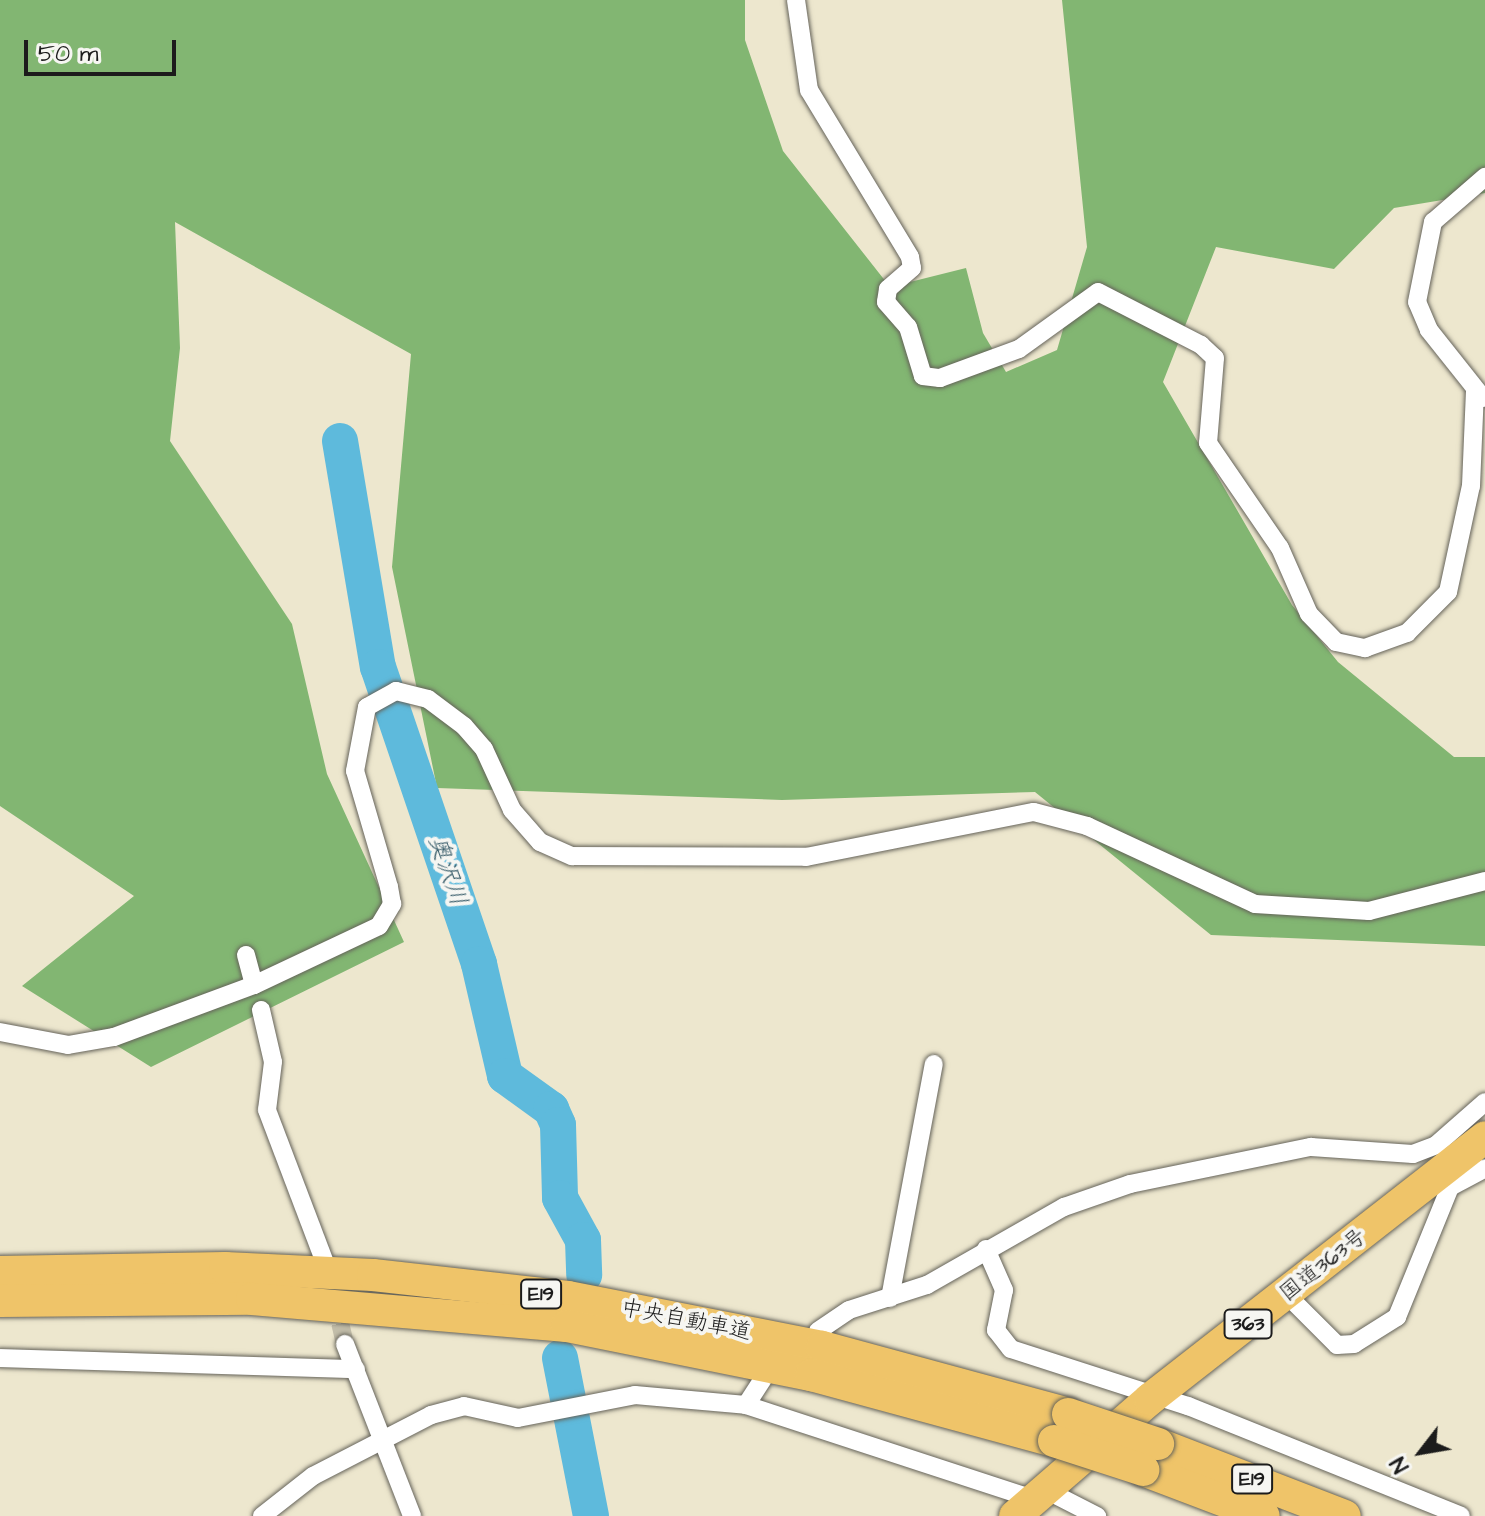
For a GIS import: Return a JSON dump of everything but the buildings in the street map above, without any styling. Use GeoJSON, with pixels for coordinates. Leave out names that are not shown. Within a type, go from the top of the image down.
{"type":"FeatureCollection","features":[{"type":"Feature","properties":{"kind":"highway","name":"国道363号"},"geometry":{"type":"LineString","coordinates":[[1029,1501],[1150,1399],[1286,1294],[1446,1180],[1485,1137]]}},
{"type":"Feature","properties":{"kind":"highway","name":"中央自動車道"},"geometry":{"type":"LineString","coordinates":[[0,1272],[255,1269],[568,1297],[822,1347],[1061,1428],[1345,1516]]}},
{"type":"Feature","properties":{"kind":"highway","name":"中央自動車道"},"geometry":{"type":"LineString","coordinates":[[0,1301],[252,1299],[567,1326],[1061,1428]]}},
{"type":"Feature","properties":{"kind":"highway","name":"中央自動車道"},"geometry":{"type":"LineString","coordinates":[[1151,1457],[1264,1516]]}},
{"type":"Feature","properties":{"kind":"street"},"geometry":{"type":"LineString","coordinates":[[796,0],[809,90],[910,257],[912,268],[888,289],[886,302],[908,327],[923,376],[940,378],[1019,349],[1098,292],[1201,345],[1215,358],[1208,443],[1280,548],[1309,614],[1336,642],[1365,648],[1407,633],[1448,592],[1471,486],[1480,395],[1429,330],[1417,302],[1418,271],[1433,222],[1485,177]]}},
{"type":"Feature","properties":{"kind":"street"},"geometry":{"type":"LineString","coordinates":[[0,1032],[48,1044],[94,1041],[254,985],[363,937],[388,917],[389,887],[355,771],[367,707],[396,691],[428,699],[464,726],[484,749],[512,810],[540,842],[572,856],[806,857],[1034,812],[1087,826],[1255,904],[1369,911],[1485,881]]}},
{"type":"Feature","properties":{"kind":"street"},"geometry":{"type":"LineString","coordinates":[[246,955],[254,985]]}},
{"type":"Feature","properties":{"kind":"street"},"geometry":{"type":"LineString","coordinates":[[261,1010],[273,1062],[267,1110],[328,1271]]}},
{"type":"Feature","properties":{"kind":"street"},"geometry":{"type":"LineString","coordinates":[[890,1298],[934,1064]]}},
{"type":"Feature","properties":{"kind":"street"},"geometry":{"type":"LineString","coordinates":[[818,1331],[849,1310],[890,1298],[986,1249],[1130,1184],[1311,1147],[1413,1154],[1436,1145],[1485,1102]]}},
{"type":"Feature","properties":{"kind":"street"},"geometry":{"type":"LineString","coordinates":[[1286,1294],[1337,1345],[1354,1344],[1397,1317],[1446,1180],[1485,1168]]}},
{"type":"Feature","properties":{"kind":"street"},"geometry":{"type":"LineString","coordinates":[[986,1249],[1004,1290],[996,1330],[1011,1349],[1150,1399],[1188,1406],[1461,1516]]}},
{"type":"Feature","properties":{"kind":"street"},"geometry":{"type":"LineString","coordinates":[[345,1344],[412,1516]]}},
{"type":"Feature","properties":{"kind":"street"},"geometry":{"type":"LineString","coordinates":[[0,1358],[356,1369]]}},
{"type":"Feature","properties":{"kind":"street"},"geometry":{"type":"LineString","coordinates":[[746,1405],[762,1380]]}},
{"type":"Feature","properties":{"kind":"street"},"geometry":{"type":"LineString","coordinates":[[262,1516],[313,1476],[383,1445],[431,1415],[464,1406],[518,1418],[635,1395],[746,1405],[1029,1501],[1097,1516]]}},
{"type":"Feature","properties":{"kind":"green space"},"geometry":{"type":"Polygon","coordinates":[[[0,0],[745,0],[745,40],[783,151],[890,287],[966,268],[983,333],[1006,372],[1057,350],[1087,247],[1062,0],[1485,0],[1485,193],[1394,208],[1334,269],[1216,247],[1163,382],[1292,605],[1338,662],[1454,757],[1485,757],[1485,946],[1211,935],[1035,792],[782,800],[437,788],[392,567],[411,354],[175,222],[180,348],[170,441],[292,624],[327,774],[404,942],[151,1067],[22,986],[134,896],[0,806],[0,0]]]}},
{"type":"Feature","properties":{"kind":"waterway","name":"奥沢川"},"geometry":{"type":"LineString","coordinates":[[340,441],[378,667],[479,964],[505,1076],[551,1109],[558,1125],[560,1198],[583,1240],[584,1275]]}},
{"type":"Feature","properties":{"kind":"waterway","name":"奥沢川"},"geometry":{"type":"LineString","coordinates":[[560,1358],[591,1516]]}},
{"type":"Feature","properties":{"kind":"tunnel"},"geometry":{"type":"LineString","coordinates":[[328,1271],[345,1344]]}}]}
